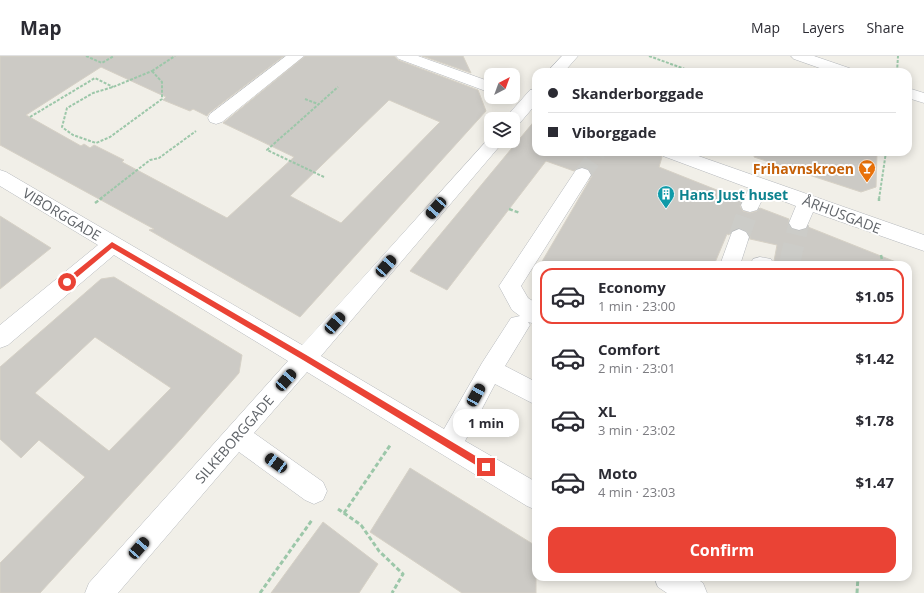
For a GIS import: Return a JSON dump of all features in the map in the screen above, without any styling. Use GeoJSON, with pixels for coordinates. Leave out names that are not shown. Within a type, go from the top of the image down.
{"type":"FeatureCollection","features":[{"type":"Feature","properties":{"kind":"street"},"geometry":{"type":"LineString","coordinates":[[216,118],[296,56]]}},
{"type":"Feature","properties":{"kind":"street"},"geometry":{"type":"LineString","coordinates":[[404,56],[484,85]]}},
{"type":"Feature","properties":{"kind":"street"},"geometry":{"type":"LineString","coordinates":[[559,68],[570,56]]}},
{"type":"Feature","properties":{"kind":"street"},"geometry":{"type":"LineString","coordinates":[[799,56],[834,68]]}},
{"type":"Feature","properties":{"kind":"street"},"geometry":{"type":"LineString","coordinates":[[912,94],[924,98]]}},
{"type":"Feature","properties":{"kind":"street"},"geometry":{"type":"LineString","coordinates":[[520,97],[532,100]]}},
{"type":"Feature","properties":{"kind":"street"},"geometry":{"type":"LineString","coordinates":[[520,113],[532,102]]}},
{"type":"Feature","properties":{"kind":"street","name":"SILKEBORGGADE"},"geometry":{"type":"LineString","coordinates":[[99,593],[489,148]]}},
{"type":"Feature","properties":{"kind":"street","name":"ÅRHUSGADE"},"geometry":{"type":"LineString","coordinates":[[680,156],[807,201],[875,228],[924,243]]}},
{"type":"Feature","properties":{"kind":"street"},"geometry":{"type":"LineString","coordinates":[[449,444],[490,370],[528,320],[510,286],[582,175]]}},
{"type":"Feature","properties":{"kind":"street","name":"VIBORGGADE"},"geometry":{"type":"LineString","coordinates":[[0,177],[532,495]]}},
{"type":"Feature","properties":{"kind":"street"},"geometry":{"type":"LineString","coordinates":[[750,205],[760,185]]}},
{"type":"Feature","properties":{"kind":"street"},"geometry":{"type":"LineString","coordinates":[[800,223],[807,201]]}},
{"type":"Feature","properties":{"kind":"street"},"geometry":{"type":"LineString","coordinates":[[731,261],[738,237]]}},
{"type":"Feature","properties":{"kind":"street"},"geometry":{"type":"LineString","coordinates":[[0,338],[112,244]]}},
{"type":"Feature","properties":{"kind":"street"},"geometry":{"type":"LineString","coordinates":[[490,370],[532,392]]}},
{"type":"Feature","properties":{"kind":"street"},"geometry":{"type":"LineString","coordinates":[[237,436],[320,496]]}},
{"type":"Feature","properties":{"kind":"path"},"geometry":{"type":"LineString","coordinates":[[86,56],[102,63],[114,56]]}},
{"type":"Feature","properties":{"kind":"path"},"geometry":{"type":"LineString","coordinates":[[152,71],[162,82],[162,99],[110,137],[96,143],[73,135],[62,127],[66,108],[93,93],[113,87],[152,71],[175,56]]}},
{"type":"Feature","properties":{"kind":"path"},"geometry":{"type":"LineString","coordinates":[[649,56],[682,68]]}},
{"type":"Feature","properties":{"kind":"path"},"geometry":{"type":"LineString","coordinates":[[897,68],[898,56]]}},
{"type":"Feature","properties":{"kind":"path"},"geometry":{"type":"LineString","coordinates":[[30,117],[95,78],[113,87]]}},
{"type":"Feature","properties":{"kind":"path"},"geometry":{"type":"LineString","coordinates":[[324,177],[267,150],[338,87]]}},
{"type":"Feature","properties":{"kind":"path"},"geometry":{"type":"LineString","coordinates":[[305,99],[318,104]]}},
{"type":"Feature","properties":{"kind":"path"},"geometry":{"type":"LineString","coordinates":[[72,220],[150,160],[159,158],[216,118]]}},
{"type":"Feature","properties":{"kind":"path"},"geometry":{"type":"LineString","coordinates":[[509,209],[520,213]]}},
{"type":"Feature","properties":{"kind":"path"},"geometry":{"type":"LineString","coordinates":[[344,513],[408,420]]}},
{"type":"Feature","properties":{"kind":"path"},"geometry":{"type":"LineString","coordinates":[[260,593],[320,496],[361,524],[379,551],[404,574],[392,593]]}},
{"type":"Feature","properties":{"kind":"path"},"geometry":{"type":"LineString","coordinates":[[857,593],[858,581]]}},
{"type":"Feature","properties":{"kind":"building"},"geometry":{"type":"Polygon","coordinates":[[[0,56],[284,56],[207,116],[193,109],[190,111],[163,100],[166,97],[101,67],[26,115],[81,146],[84,144],[90,148],[94,145],[124,160],[122,162],[227,218],[294,157],[223,123],[305,56],[394,56],[398,60],[478,90],[486,111],[300,317],[149,230],[154,229],[0,145],[0,56]],[[389,100],[290,196],[341,223],[440,122],[389,100]]]}},
{"type":"Feature","properties":{"kind":"building"},"geometry":{"type":"Polygon","coordinates":[[[422,56],[463,56],[471,73],[422,56]]]}},
{"type":"Feature","properties":{"kind":"building"},"geometry":{"type":"Polygon","coordinates":[[[532,124],[532,156],[661,156],[659,167],[742,200],[740,206],[743,211],[750,213],[757,211],[760,208],[789,219],[788,224],[792,229],[799,231],[808,227],[893,261],[774,261],[777,245],[750,239],[747,231],[740,228],[731,231],[729,235],[727,234],[716,261],[542,261],[592,176],[589,169],[582,167],[574,171],[546,161],[447,290],[410,271],[512,148],[520,148],[520,138],[532,124]]]}},
{"type":"Feature","properties":{"kind":"building"},"geometry":{"type":"Polygon","coordinates":[[[877,156],[876,187],[861,192],[754,157],[877,156]]]}},
{"type":"Feature","properties":{"kind":"building"},"geometry":{"type":"Polygon","coordinates":[[[0,216],[51,248],[0,289],[0,216]]]}},
{"type":"Feature","properties":{"kind":"building"},"geometry":{"type":"Polygon","coordinates":[[[114,277],[242,355],[239,373],[181,439],[40,593],[0,593],[0,563],[85,477],[39,440],[21,458],[0,439],[0,367],[101,279],[114,277]],[[95,337],[35,393],[109,451],[171,388],[95,337]]]}},
{"type":"Feature","properties":{"kind":"building"},"geometry":{"type":"Polygon","coordinates":[[[410,468],[532,544],[532,581],[536,581],[536,593],[462,593],[370,532],[410,468]]]}},
{"type":"Feature","properties":{"kind":"building"},"geometry":{"type":"Polygon","coordinates":[[[323,522],[378,564],[359,593],[271,593],[323,522]]]}},
{"type":"Feature","properties":{"kind":"tunnel"},"geometry":{"type":"LineString","coordinates":[[582,175],[595,156]]}},
{"type":"Feature","properties":{"kind":"tunnel"},"geometry":{"type":"LineString","coordinates":[[739,237],[750,205]]}},
{"type":"Feature","properties":{"kind":"tunnel"},"geometry":{"type":"LineString","coordinates":[[790,261],[799,223]]}},
{"type":"Feature","properties":{"kind":"place","name":"Frihavnskroen"},"geometry":{"type":"Point","coordinates":[867,183]}},
{"type":"Feature","properties":{"kind":"place","name":"Hans Just huset"},"geometry":{"type":"Point","coordinates":[666,209]}},
{"type":"Feature","properties":{"kind":"route"},"geometry":{"type":"LineString","coordinates":[[67,282],[112,244],[486,467]]}}]}
